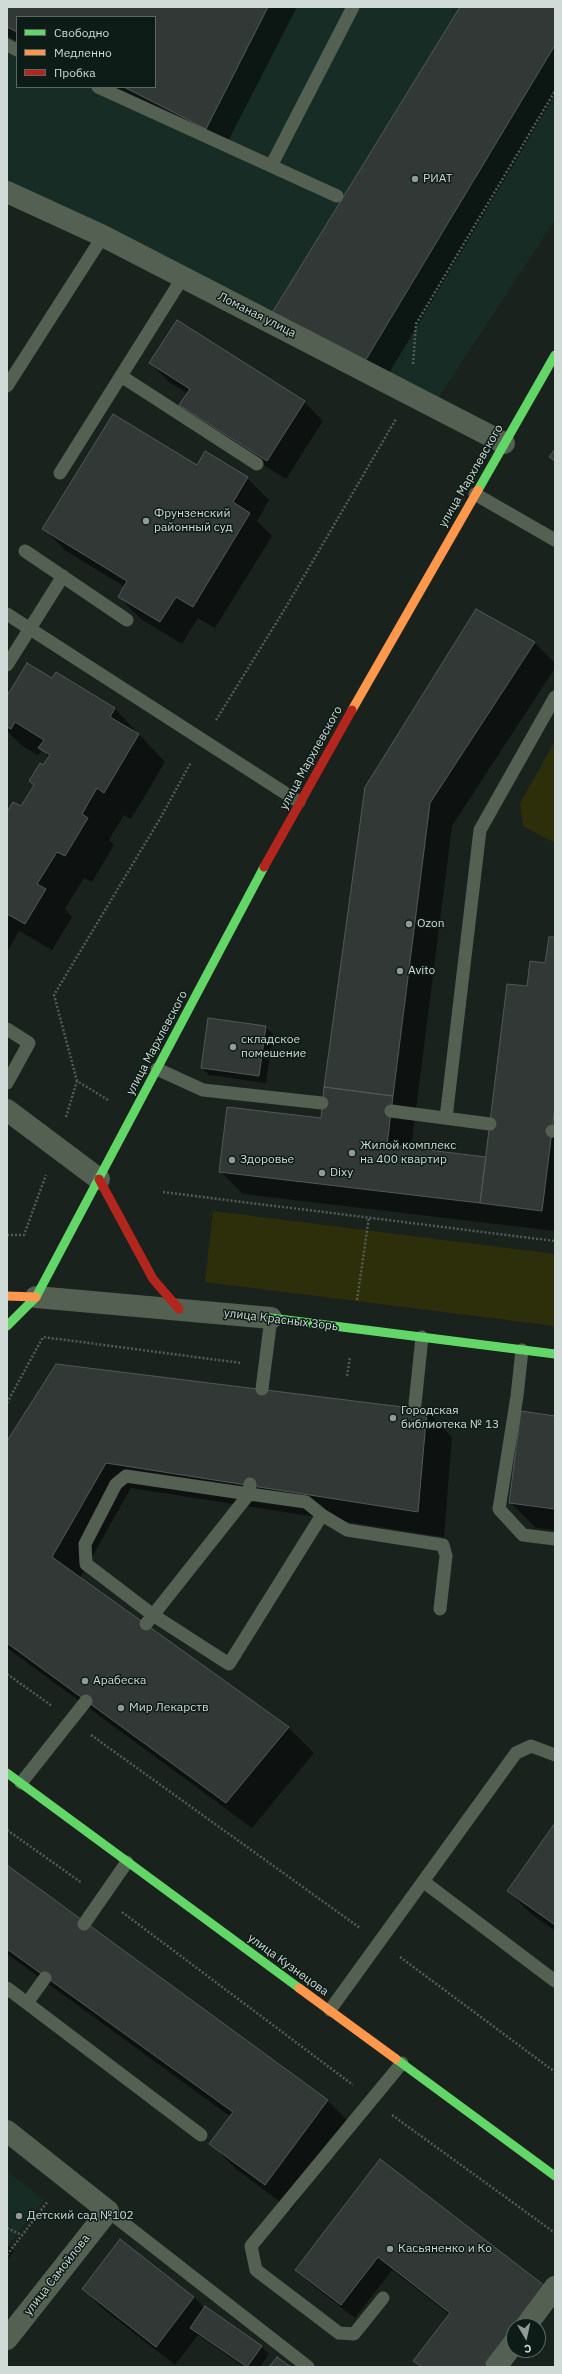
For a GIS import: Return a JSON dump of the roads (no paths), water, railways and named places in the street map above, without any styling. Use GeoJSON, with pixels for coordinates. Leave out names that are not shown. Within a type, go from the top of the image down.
{"type":"FeatureCollection","features":[{"type":"Feature","properties":{"kind":"street","name":"Ломаная улица"},"geometry":{"type":"LineString","coordinates":[[7,192],[103,236],[411,394],[504,444]]}},
{"type":"Feature","properties":{"kind":"street","name":"улица Мархлевского"},"geometry":{"type":"LineString","coordinates":[[7,1326],[36,1297],[299,802],[555,355]]}},
{"type":"Feature","properties":{"kind":"street"},"geometry":{"type":"LineString","coordinates":[[10,1115],[98,1179],[153,1279],[179,1309]]}},
{"type":"Feature","properties":{"kind":"street","name":"улица Красных Зорь"},"geometry":{"type":"LineString","coordinates":[[7,1296],[36,1297],[271,1318],[555,1354]]}},
{"type":"Feature","properties":{"kind":"street","name":"улица Кузнецова"},"geometry":{"type":"LineString","coordinates":[[7,1773],[555,2176]]}},
{"type":"Feature","properties":{"kind":"street"},"geometry":{"type":"LineString","coordinates":[[7,2131],[108,2211]]}},
{"type":"Feature","properties":{"kind":"street","name":"улица Самойлова"},"geometry":{"type":"LineString","coordinates":[[7,2338],[108,2211]]}},
{"type":"Feature","properties":{"kind":"street"},"geometry":{"type":"LineString","coordinates":[[532,2318],[555,2287]]}},
{"type":"Feature","properties":{"kind":"street"},"geometry":{"type":"LineString","coordinates":[[496,2367],[506,2354]]}},
{"type":"Feature","properties":{"kind":"lane"},"geometry":{"type":"LineString","coordinates":[[271,166],[353,7]]}},
{"type":"Feature","properties":{"kind":"lane"},"geometry":{"type":"LineString","coordinates":[[7,45],[16,50]]}},
{"type":"Feature","properties":{"kind":"lane"},"geometry":{"type":"LineString","coordinates":[[100,88],[337,196]]}},
{"type":"Feature","properties":{"kind":"lane"},"geometry":{"type":"LineString","coordinates":[[7,386],[103,236]]}},
{"type":"Feature","properties":{"kind":"lane"},"geometry":{"type":"LineString","coordinates":[[60,473],[183,278]]}},
{"type":"Feature","properties":{"kind":"lane"},"geometry":{"type":"LineString","coordinates":[[121,376],[257,464]]}},
{"type":"Feature","properties":{"kind":"lane"},"geometry":{"type":"LineString","coordinates":[[475,494],[555,540]]}},
{"type":"Feature","properties":{"kind":"lane"},"geometry":{"type":"LineString","coordinates":[[25,551],[127,620]]}},
{"type":"Feature","properties":{"kind":"lane"},"geometry":{"type":"LineString","coordinates":[[7,665],[63,576]]}},
{"type":"Feature","properties":{"kind":"lane"},"geometry":{"type":"LineString","coordinates":[[7,614],[299,802]]}},
{"type":"Feature","properties":{"kind":"lane"},"geometry":{"type":"LineString","coordinates":[[446,1118],[480,830],[555,697]]}},
{"type":"Feature","properties":{"kind":"lane"},"geometry":{"type":"LineString","coordinates":[[7,1029],[29,1043],[7,1083]]}},
{"type":"Feature","properties":{"kind":"lane"},"geometry":{"type":"LineString","coordinates":[[157,1069],[203,1090],[322,1103]]}},
{"type":"Feature","properties":{"kind":"lane"},"geometry":{"type":"LineString","coordinates":[[391,1112],[490,1124]]}},
{"type":"Feature","properties":{"kind":"lane"},"geometry":{"type":"LineString","coordinates":[[262,1389],[271,1318]]}},
{"type":"Feature","properties":{"kind":"lane"},"geometry":{"type":"LineString","coordinates":[[415,1404],[422,1337]]}},
{"type":"Feature","properties":{"kind":"lane"},"geometry":{"type":"LineString","coordinates":[[522,1350],[517,1396],[499,1508],[523,1535],[555,1539]]}},
{"type":"Feature","properties":{"kind":"lane"},"geometry":{"type":"LineString","coordinates":[[322,1514],[229,1664],[149,1620],[86,1564],[85,1544],[116,1484],[126,1476],[249,1489],[306,1502],[347,1530],[443,1545],[446,1556],[440,1609]]}},
{"type":"Feature","properties":{"kind":"lane"},"geometry":{"type":"LineString","coordinates":[[149,1620],[249,1489]]}},
{"type":"Feature","properties":{"kind":"lane"},"geometry":{"type":"LineString","coordinates":[[20,1783],[86,1701]]}},
{"type":"Feature","properties":{"kind":"lane"},"geometry":{"type":"LineString","coordinates":[[330,2010],[516,1754],[531,1746],[555,1755]]}},
{"type":"Feature","properties":{"kind":"lane"},"geometry":{"type":"LineString","coordinates":[[84,1924],[128,1862]]}},
{"type":"Feature","properties":{"kind":"lane"},"geometry":{"type":"LineString","coordinates":[[424,1882],[555,1981]]}},
{"type":"Feature","properties":{"kind":"lane"},"geometry":{"type":"LineString","coordinates":[[27,2003],[45,1978]]}},
{"type":"Feature","properties":{"kind":"lane"},"geometry":{"type":"LineString","coordinates":[[7,1988],[201,2135]]}},
{"type":"Feature","properties":{"kind":"lane"},"geometry":{"type":"LineString","coordinates":[[383,2298],[354,2334],[339,2333],[256,2270],[251,2246],[402,2063]]}},
{"type":"Feature","properties":{"kind":"lane"},"geometry":{"type":"LineString","coordinates":[[108,2211],[308,2367]]}},
{"type":"Feature","properties":{"kind":"place","name":"РИАТ"},"geometry":{"type":"Point","coordinates":[415,179]}},
{"type":"Feature","properties":{"kind":"place","name":"Фрунзенский районный суд"},"geometry":{"type":"Point","coordinates":[146,521]}},
{"type":"Feature","properties":{"kind":"place","name":"Ozon"},"geometry":{"type":"Point","coordinates":[409,924]}},
{"type":"Feature","properties":{"kind":"place","name":"Avito"},"geometry":{"type":"Point","coordinates":[400,971]}},
{"type":"Feature","properties":{"kind":"place","name":"складское помешение"},"geometry":{"type":"Point","coordinates":[233,1047]}},
{"type":"Feature","properties":{"kind":"place","name":"Жилой комплекс на 400 квартир"},"geometry":{"type":"Point","coordinates":[352,1153]}},
{"type":"Feature","properties":{"kind":"place","name":"Здоровье"},"geometry":{"type":"Point","coordinates":[232,1160]}},
{"type":"Feature","properties":{"kind":"place","name":"Dixy"},"geometry":{"type":"Point","coordinates":[322,1173]}},
{"type":"Feature","properties":{"kind":"place","name":"Городская библиотека № 13"},"geometry":{"type":"Point","coordinates":[393,1418]}},
{"type":"Feature","properties":{"kind":"place","name":"Арабеска"},"geometry":{"type":"Point","coordinates":[85,1681]}},
{"type":"Feature","properties":{"kind":"place","name":"Мир Лекарств"},"geometry":{"type":"Point","coordinates":[121,1708]}},
{"type":"Feature","properties":{"kind":"place","name":"Детский сад №102"},"geometry":{"type":"Point","coordinates":[19,2216]}},
{"type":"Feature","properties":{"kind":"place","name":"Касьяненко и Ко"},"geometry":{"type":"Point","coordinates":[390,2249]}}]}
